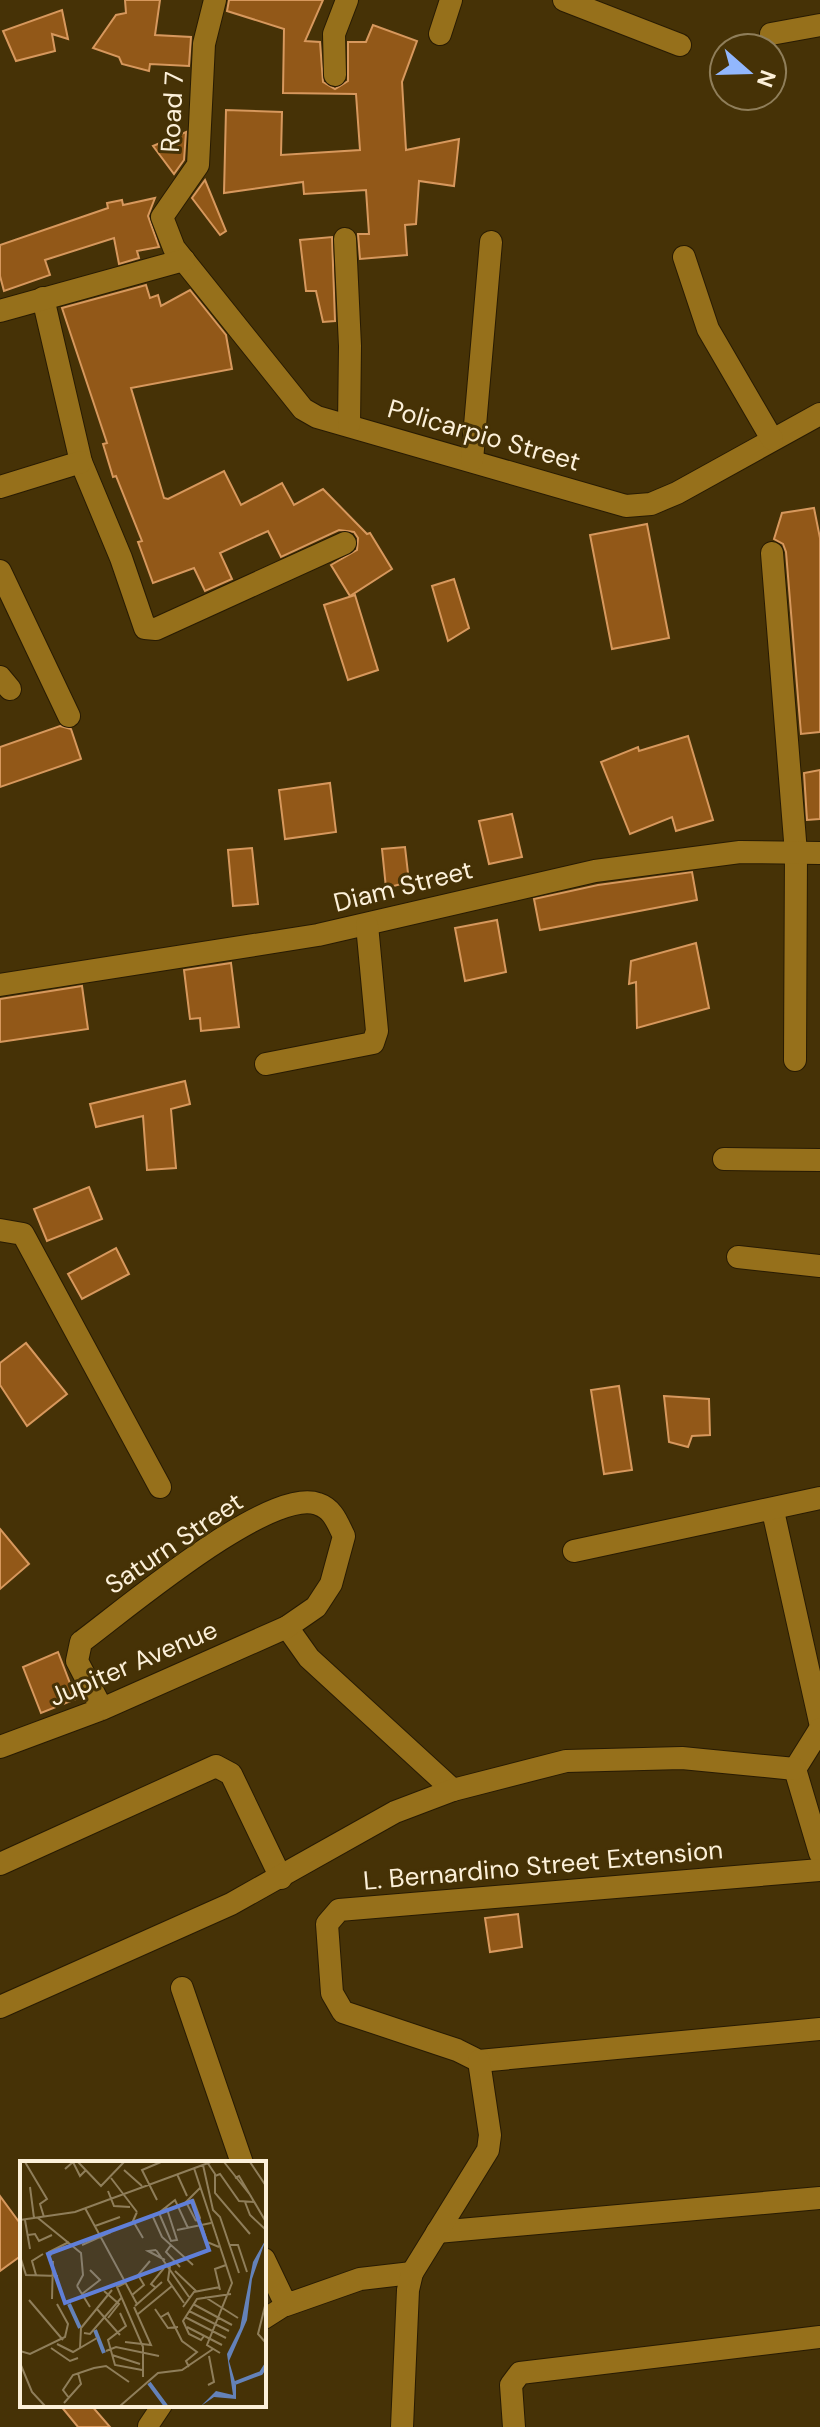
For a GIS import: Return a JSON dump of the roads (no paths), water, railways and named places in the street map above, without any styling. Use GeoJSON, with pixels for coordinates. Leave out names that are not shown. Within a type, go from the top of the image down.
{"type":"FeatureCollection","features":[{"type":"Feature","properties":{"kind":"street","name":"Road 7"},"geometry":{"type":"LineString","coordinates":[[184,260],[162,224],[162,217],[198,165],[204,44],[215,0]]}},
{"type":"Feature","properties":{"kind":"street"},"geometry":{"type":"LineString","coordinates":[[335,75],[334,34],[347,0]]}},
{"type":"Feature","properties":{"kind":"street"},"geometry":{"type":"LineString","coordinates":[[440,34],[451,0]]}},
{"type":"Feature","properties":{"kind":"street"},"geometry":{"type":"LineString","coordinates":[[564,0],[680,45]]}},
{"type":"Feature","properties":{"kind":"street"},"geometry":{"type":"LineString","coordinates":[[782,32],[820,25]]}},
{"type":"Feature","properties":{"kind":"street"},"geometry":{"type":"LineString","coordinates":[[345,239],[350,319],[349,425]]}},
{"type":"Feature","properties":{"kind":"street"},"geometry":{"type":"LineString","coordinates":[[472,460],[491,242]]}},
{"type":"Feature","properties":{"kind":"street"},"geometry":{"type":"LineString","coordinates":[[684,257],[708,329],[772,439]]}},
{"type":"Feature","properties":{"kind":"street"},"geometry":{"type":"LineString","coordinates":[[0,311],[184,260]]}},
{"type":"Feature","properties":{"kind":"street","name":"Policarpio Street"},"geometry":{"type":"LineString","coordinates":[[184,260],[303,409],[317,417],[626,506],[651,504],[677,493],[820,414]]}},
{"type":"Feature","properties":{"kind":"street"},"geometry":{"type":"LineString","coordinates":[[43,298],[81,462],[121,558],[145,628],[156,629],[345,543]]}},
{"type":"Feature","properties":{"kind":"street"},"geometry":{"type":"LineString","coordinates":[[0,487],[81,462]]}},
{"type":"Feature","properties":{"kind":"street"},"geometry":{"type":"LineString","coordinates":[[772,553],[796,853],[795,1060]]}},
{"type":"Feature","properties":{"kind":"street"},"geometry":{"type":"LineString","coordinates":[[0,571],[69,716]]}},
{"type":"Feature","properties":{"kind":"street","name":"Diam Street"},"geometry":{"type":"LineString","coordinates":[[0,985],[367,925],[475,896],[595,871],[740,852],[820,853]]}},
{"type":"Feature","properties":{"kind":"street"},"geometry":{"type":"LineString","coordinates":[[266,1064],[373,1043],[377,1031],[367,925]]}},
{"type":"Feature","properties":{"kind":"street"},"geometry":{"type":"LineString","coordinates":[[724,1159],[820,1160]]}},
{"type":"Feature","properties":{"kind":"street"},"geometry":{"type":"LineString","coordinates":[[0,1230],[23,1234],[160,1487]]}},
{"type":"Feature","properties":{"kind":"street"},"geometry":{"type":"LineString","coordinates":[[738,1257],[820,1266]]}},
{"type":"Feature","properties":{"kind":"street"},"geometry":{"type":"LineString","coordinates":[[574,1551],[773,1511],[820,1498]]}},
{"type":"Feature","properties":{"kind":"street","name":"Saturn Street"},"geometry":{"type":"LineString","coordinates":[[102,1709],[77,1661],[81,1642],[209,1546],[290,1503],[315,1502],[332,1512],[344,1536],[331,1584],[316,1607],[287,1627]]}},
{"type":"Feature","properties":{"kind":"street"},"geometry":{"type":"LineString","coordinates":[[773,1511],[820,1722]]}},
{"type":"Feature","properties":{"kind":"street"},"geometry":{"type":"LineString","coordinates":[[287,1627],[309,1658],[453,1790]]}},
{"type":"Feature","properties":{"kind":"street","name":"Jupiter Avenue"},"geometry":{"type":"LineString","coordinates":[[0,1747],[102,1709],[287,1627]]}},
{"type":"Feature","properties":{"kind":"street"},"geometry":{"type":"LineString","coordinates":[[820,1729],[795,1769],[820,1853]]}},
{"type":"Feature","properties":{"kind":"street","name":"L. Bernardino Street Extension"},"geometry":{"type":"LineString","coordinates":[[0,2007],[281,1878],[395,1812],[453,1790],[566,1761],[682,1758],[795,1769]]}},
{"type":"Feature","properties":{"kind":"street"},"geometry":{"type":"LineString","coordinates":[[0,1864],[216,1766],[231,1774],[281,1878]]}},
{"type":"Feature","properties":{"kind":"street","name":"L. Bernardino Street Extension"},"geometry":{"type":"LineString","coordinates":[[820,1870],[339,1910],[327,1924],[332,1993],[343,2012],[457,2050],[479,2061],[820,2029]]}},
{"type":"Feature","properties":{"kind":"street"},"geometry":{"type":"LineString","coordinates":[[182,1988],[241,2161]]}},
{"type":"Feature","properties":{"kind":"street"},"geometry":{"type":"LineString","coordinates":[[402,2427],[408,2290],[412,2273],[488,2150],[490,2135],[479,2061]]}},
{"type":"Feature","properties":{"kind":"street"},"geometry":{"type":"LineString","coordinates":[[437,2232],[820,2198]]}},
{"type":"Feature","properties":{"kind":"street"},"geometry":{"type":"LineString","coordinates":[[266,2263],[286,2305]]}},
{"type":"Feature","properties":{"kind":"street"},"geometry":{"type":"LineString","coordinates":[[266,2318],[286,2305],[360,2279],[412,2273]]}},
{"type":"Feature","properties":{"kind":"street"},"geometry":{"type":"LineString","coordinates":[[514,2427],[511,2385],[520,2373],[820,2337]]}},
{"type":"Feature","properties":{"kind":"street"},"geometry":{"type":"LineString","coordinates":[[148,2426],[161,2407]]}}]}
